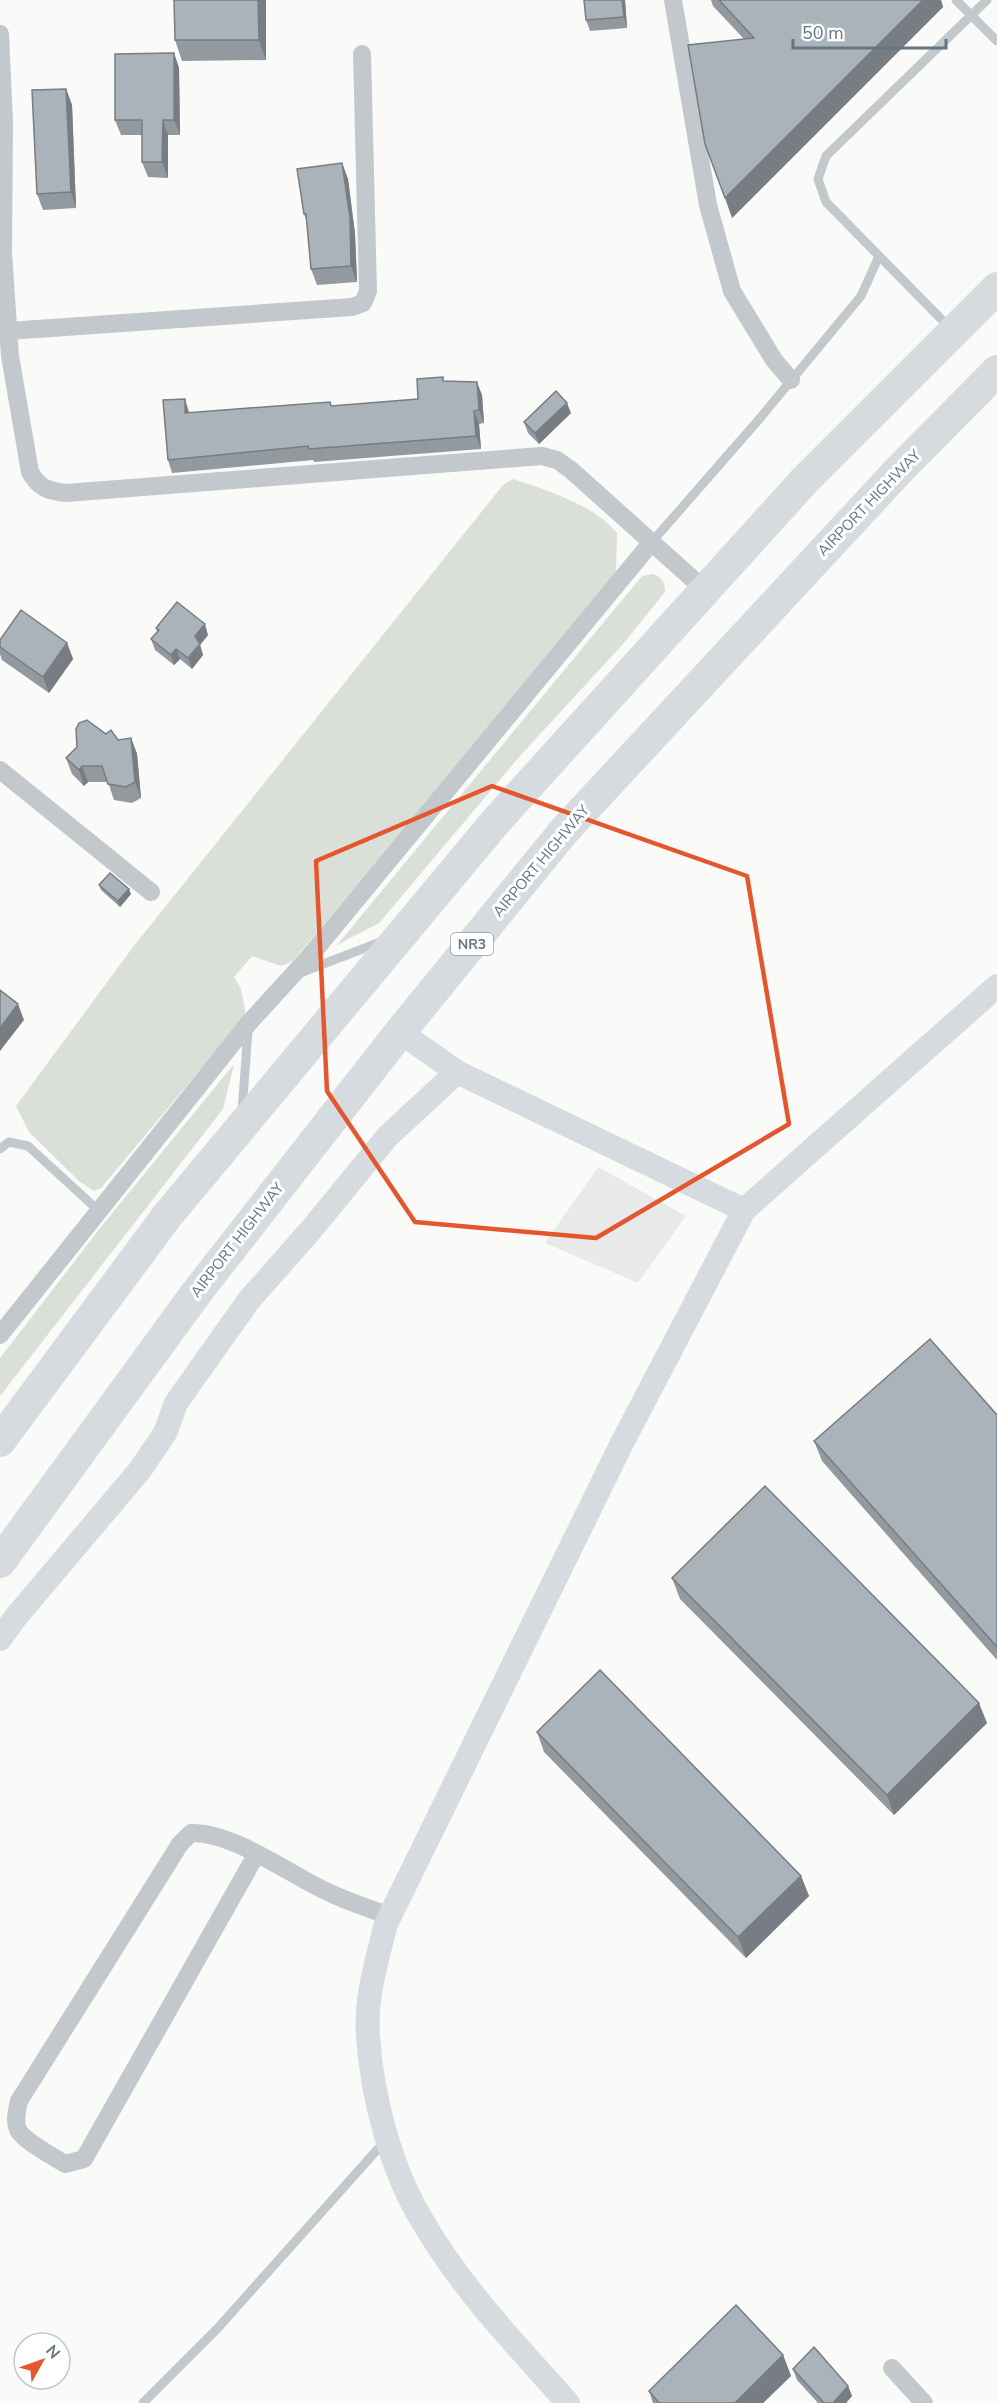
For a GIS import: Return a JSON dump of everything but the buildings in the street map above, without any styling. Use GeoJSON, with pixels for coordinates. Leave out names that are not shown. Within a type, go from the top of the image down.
{"type":"FeatureCollection","features":[{"type":"Feature","properties":{"kind":"highway"},"geometry":{"type":"LineString","coordinates":[[0,1441],[160,1225],[497,820],[805,480],[997,288]]}},
{"type":"Feature","properties":{"kind":"highway","name":"AIRPORT HIGHWAY"},"geometry":{"type":"LineString","coordinates":[[0,1562],[197,1292],[400,1032],[564,831],[892,477],[997,371]]}},
{"type":"Feature","properties":{"kind":"street"},"geometry":{"type":"LineString","coordinates":[[673,0],[708,205],[732,291],[774,360],[790,380]]}},
{"type":"Feature","properties":{"kind":"street"},"geometry":{"type":"LineString","coordinates":[[0,34],[3,254],[8,331],[30,472],[37,484],[48,491],[66,493],[542,456],[557,460],[571,470],[705,590]]}},
{"type":"Feature","properties":{"kind":"street"},"geometry":{"type":"LineString","coordinates":[[8,331],[352,307],[363,303],[368,291],[362,54]]}},
{"type":"Feature","properties":{"kind":"street"},"geometry":{"type":"LineString","coordinates":[[0,1335],[248,1024],[292,976],[651,543]]}},
{"type":"Feature","properties":{"kind":"street"},"geometry":{"type":"LineString","coordinates":[[2,778],[151,892]]}},
{"type":"Feature","properties":{"kind":"street"},"geometry":{"type":"LineString","coordinates":[[568,2403],[479,2302],[422,2222],[392,2159],[368,2035],[372,1981],[390,1916],[622,1443],[744,1210],[997,986]]}},
{"type":"Feature","properties":{"kind":"street"},"geometry":{"type":"LineString","coordinates":[[400,1032],[457,1072],[744,1210]]}},
{"type":"Feature","properties":{"kind":"street"},"geometry":{"type":"LineString","coordinates":[[0,1640],[15,1618],[140,1470],[165,1433],[176,1403],[249,1300],[310,1231],[388,1136],[457,1072]]}},
{"type":"Feature","properties":{"kind":"street"},"geometry":{"type":"LineString","coordinates":[[256,1855],[84,2159],[65,2164],[27,2138],[18,2130],[16,2115],[19,2101],[180,1844],[191,1833],[205,1833],[256,1855],[331,1894],[390,1916]]}},
{"type":"Feature","properties":{"kind":"street"},"geometry":{"type":"LineString","coordinates":[[892,2368],[924,2403]]}},
{"type":"Feature","properties":{"kind":"lane"},"geometry":{"type":"LineString","coordinates":[[956,0],[997,41]]}},
{"type":"Feature","properties":{"kind":"lane"},"geometry":{"type":"LineString","coordinates":[[953,331],[826,202],[818,179],[826,156],[987,0]]}},
{"type":"Feature","properties":{"kind":"lane"},"geometry":{"type":"LineString","coordinates":[[651,543],[861,296],[879,256]]}},
{"type":"Feature","properties":{"kind":"lane"},"geometry":{"type":"LineString","coordinates":[[292,976],[402,934]]}},
{"type":"Feature","properties":{"kind":"lane"},"geometry":{"type":"LineString","coordinates":[[241,1127],[248,1024]]}},
{"type":"Feature","properties":{"kind":"lane"},"geometry":{"type":"LineString","coordinates":[[0,1149],[9,1142],[28,1146],[99,1211]]}},
{"type":"Feature","properties":{"kind":"lane"},"geometry":{"type":"LineString","coordinates":[[143,2403],[217,2329],[388,2138]]}},
{"type":"Feature","properties":{"kind":"highlighted area"},"geometry":{"type":"Polygon","coordinates":[[[492,786],[747,876],[789,1124],[596,1238],[415,1222],[327,1091],[316,861],[492,786]]]}},
{"type":"Feature","properties":{"kind":"shaded area"},"geometry":{"type":"Polygon","coordinates":[[[513,479],[583,506],[607,523],[617,533],[616,574],[293,961],[281,966],[252,956],[234,977],[241,989],[246,1015],[101,1188],[94,1191],[80,1182],[29,1132],[16,1106],[133,947],[503,485],[513,479]]]}},
{"type":"Feature","properties":{"kind":"shaded area"},"geometry":{"type":"Polygon","coordinates":[[[653,574],[663,581],[665,592],[623,644],[519,757],[379,923],[337,945],[642,576],[653,574]]]}},
{"type":"Feature","properties":{"kind":"shaded area"},"geometry":{"type":"Polygon","coordinates":[[[234,1064],[223,1109],[0,1396],[0,1358],[101,1227],[234,1064]]]}},
{"type":"Feature","properties":{"kind":"shaded area"},"geometry":{"type":"Polygon","coordinates":[[[598,1167],[686,1216],[638,1283],[545,1243],[598,1167]]]}}]}
